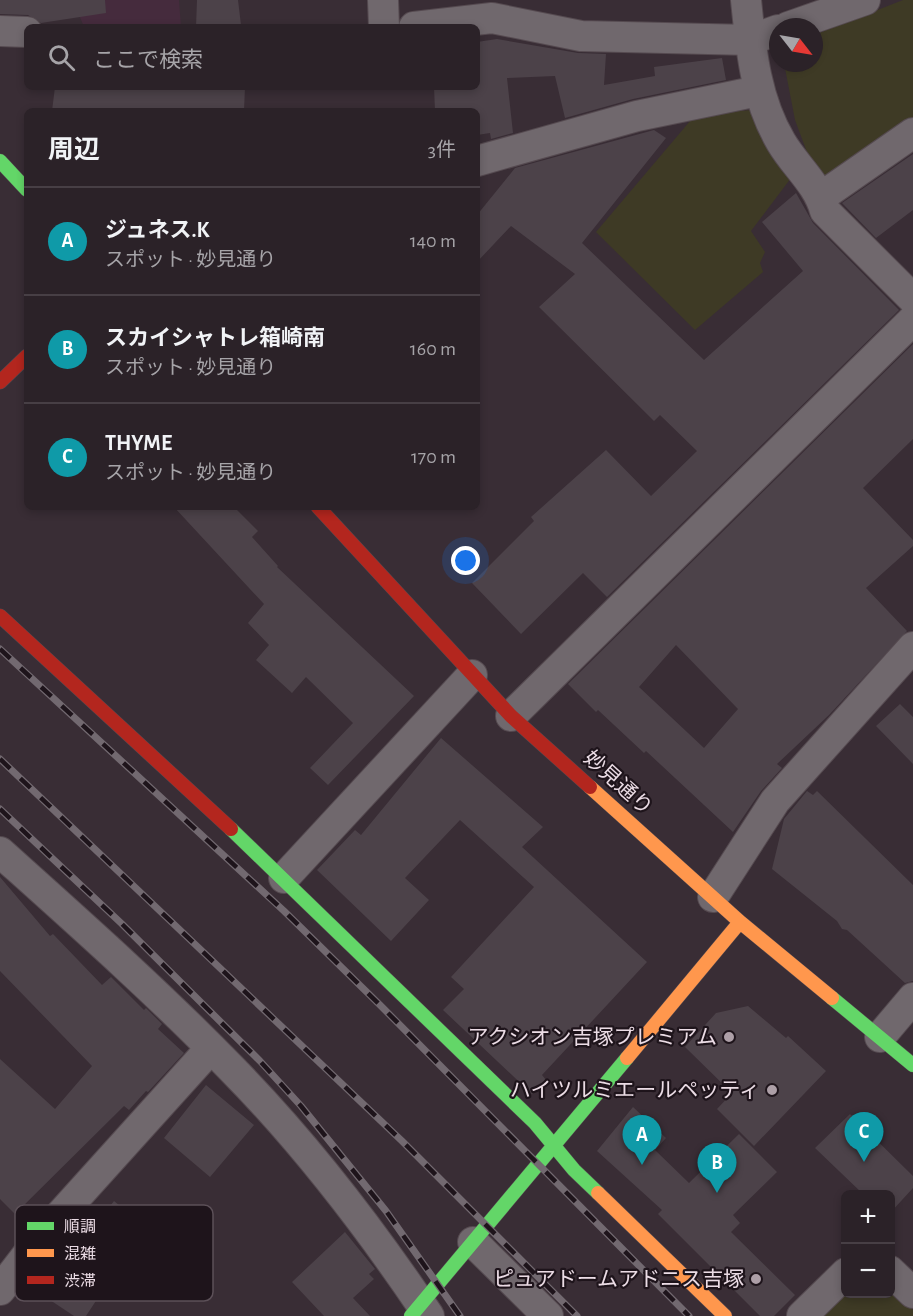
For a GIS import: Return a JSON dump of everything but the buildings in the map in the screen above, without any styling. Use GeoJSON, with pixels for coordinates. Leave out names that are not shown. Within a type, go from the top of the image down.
{"type":"FeatureCollection","features":[{"type":"Feature","properties":{"kind":"street"},"geometry":{"type":"LineString","coordinates":[[383,0],[384,24]]}},
{"type":"Feature","properties":{"kind":"street"},"geometry":{"type":"LineString","coordinates":[[746,0],[758,91],[780,142],[821,197],[825,211],[913,299]]}},
{"type":"Feature","properties":{"kind":"street"},"geometry":{"type":"LineString","coordinates":[[814,18],[865,0]]}},
{"type":"Feature","properties":{"kind":"street"},"geometry":{"type":"LineString","coordinates":[[440,24],[492,18],[581,36],[750,40],[769,33]]}},
{"type":"Feature","properties":{"kind":"street"},"geometry":{"type":"LineString","coordinates":[[0,31],[24,33]]}},
{"type":"Feature","properties":{"kind":"street"},"geometry":{"type":"LineString","coordinates":[[480,160],[637,116],[758,91]]}},
{"type":"Feature","properties":{"kind":"street"},"geometry":{"type":"LineString","coordinates":[[821,197],[913,133]]}},
{"type":"Feature","properties":{"kind":"street"},"geometry":{"type":"LineString","coordinates":[[0,161],[24,187]]}},
{"type":"Feature","properties":{"kind":"street"},"geometry":{"type":"LineString","coordinates":[[511,716],[913,320]]}},
{"type":"Feature","properties":{"kind":"street"},"geometry":{"type":"LineString","coordinates":[[0,382],[24,359]]}},
{"type":"Feature","properties":{"kind":"street","name":"妙見通り"},"geometry":{"type":"LineString","coordinates":[[321,510],[511,716],[740,922],[913,1065]]}},
{"type":"Feature","properties":{"kind":"street"},"geometry":{"type":"LineString","coordinates":[[0,616],[284,878],[389,984],[535,1123],[574,1170],[725,1316]]}},
{"type":"Feature","properties":{"kind":"street"},"geometry":{"type":"LineString","coordinates":[[713,897],[775,801],[913,647]]}},
{"type":"Feature","properties":{"kind":"street"},"geometry":{"type":"LineString","coordinates":[[284,878],[472,675]]}},
{"type":"Feature","properties":{"kind":"street"},"geometry":{"type":"LineString","coordinates":[[0,852],[84,927],[211,1048],[327,1176],[420,1312],[473,1242],[740,922]]}},
{"type":"Feature","properties":{"kind":"street"},"geometry":{"type":"LineString","coordinates":[[880,1037],[913,998]]}},
{"type":"Feature","properties":{"kind":"street"},"geometry":{"type":"LineString","coordinates":[[69,1205],[211,1048]]}},
{"type":"Feature","properties":{"kind":"street"},"geometry":{"type":"LineString","coordinates":[[473,1242],[549,1316]]}},
{"type":"Feature","properties":{"kind":"street"},"geometry":{"type":"LineString","coordinates":[[0,1290],[15,1271]]}},
{"type":"Feature","properties":{"kind":"street"},"geometry":{"type":"LineString","coordinates":[[895,1275],[913,1293]]}},
{"type":"Feature","properties":{"kind":"street"},"geometry":{"type":"LineString","coordinates":[[802,1316],[841,1278]]}},
{"type":"Feature","properties":{"kind":"shaded area"},"geometry":{"type":"Polygon","coordinates":[[[73,0],[179,0],[181,24],[83,24],[73,0]]]}},
{"type":"Feature","properties":{"kind":"shaded area"},"geometry":{"type":"Polygon","coordinates":[[[903,0],[913,0],[913,124],[830,182],[811,163],[795,120],[786,72],[823,72],[823,31],[903,0]]]}},
{"type":"Feature","properties":{"kind":"shaded area"},"geometry":{"type":"Polygon","coordinates":[[[753,110],[794,174],[751,231],[765,252],[760,263],[763,272],[695,330],[596,232],[696,114],[753,110]]]}},
{"type":"Feature","properties":{"kind":"shaded area"},"geometry":{"type":"Polygon","coordinates":[[[895,1292],[913,1310],[913,1316],[822,1316],[842,1298],[895,1298],[895,1292]]]}},
{"type":"Feature","properties":{"kind":"railway"},"geometry":{"type":"LineString","coordinates":[[0,649],[284,911],[689,1316]]}},
{"type":"Feature","properties":{"kind":"railway"},"geometry":{"type":"LineString","coordinates":[[0,759],[402,1141],[577,1316]]}},
{"type":"Feature","properties":{"kind":"railway"},"geometry":{"type":"LineString","coordinates":[[0,809],[122,924],[260,1061],[301,1106],[386,1211],[460,1316]]}},
{"type":"Feature","properties":{"kind":"traffic: fast"},"geometry":{"type":"LineString","coordinates":[[0,161],[24,187]]}},
{"type":"Feature","properties":{"kind":"traffic: fast"},"geometry":{"type":"LineString","coordinates":[[231,829],[535,1123],[574,1170],[598,1193]]}},
{"type":"Feature","properties":{"kind":"traffic: fast"},"geometry":{"type":"LineString","coordinates":[[832,998],[913,1065]]}},
{"type":"Feature","properties":{"kind":"traffic: fast"},"geometry":{"type":"LineString","coordinates":[[411,1316],[627,1058]]}},
{"type":"Feature","properties":{"kind":"traffic: slow"},"geometry":{"type":"LineString","coordinates":[[590,787],[740,922],[832,998]]}},
{"type":"Feature","properties":{"kind":"traffic: slow"},"geometry":{"type":"LineString","coordinates":[[627,1058],[740,922]]}},
{"type":"Feature","properties":{"kind":"traffic: slow"},"geometry":{"type":"LineString","coordinates":[[598,1193],[725,1316]]}},
{"type":"Feature","properties":{"kind":"traffic: jam"},"geometry":{"type":"LineString","coordinates":[[0,382],[24,359]]}},
{"type":"Feature","properties":{"kind":"traffic: jam"},"geometry":{"type":"LineString","coordinates":[[321,510],[511,716],[590,787]]}},
{"type":"Feature","properties":{"kind":"traffic: jam"},"geometry":{"type":"LineString","coordinates":[[0,616],[231,829]]}},
{"type":"Feature","properties":{"kind":"place","name":"アクシオン吉塚プレミアム"},"geometry":{"type":"Point","coordinates":[729,1037]}},
{"type":"Feature","properties":{"kind":"place","name":"ハイツルミエールペッティ"},"geometry":{"type":"Point","coordinates":[772,1090]}},
{"type":"Feature","properties":{"kind":"place","name":"THYME"},"geometry":{"type":"Point","coordinates":[864,1162]}},
{"type":"Feature","properties":{"kind":"place","name":"ジュネス.K"},"geometry":{"type":"Point","coordinates":[642,1165]}},
{"type":"Feature","properties":{"kind":"place","name":"スカイシャトレ箱崎南"},"geometry":{"type":"Point","coordinates":[717,1193]}},
{"type":"Feature","properties":{"kind":"place","name":"ピュアドームアドニス吉塚"},"geometry":{"type":"Point","coordinates":[756,1279]}}]}
